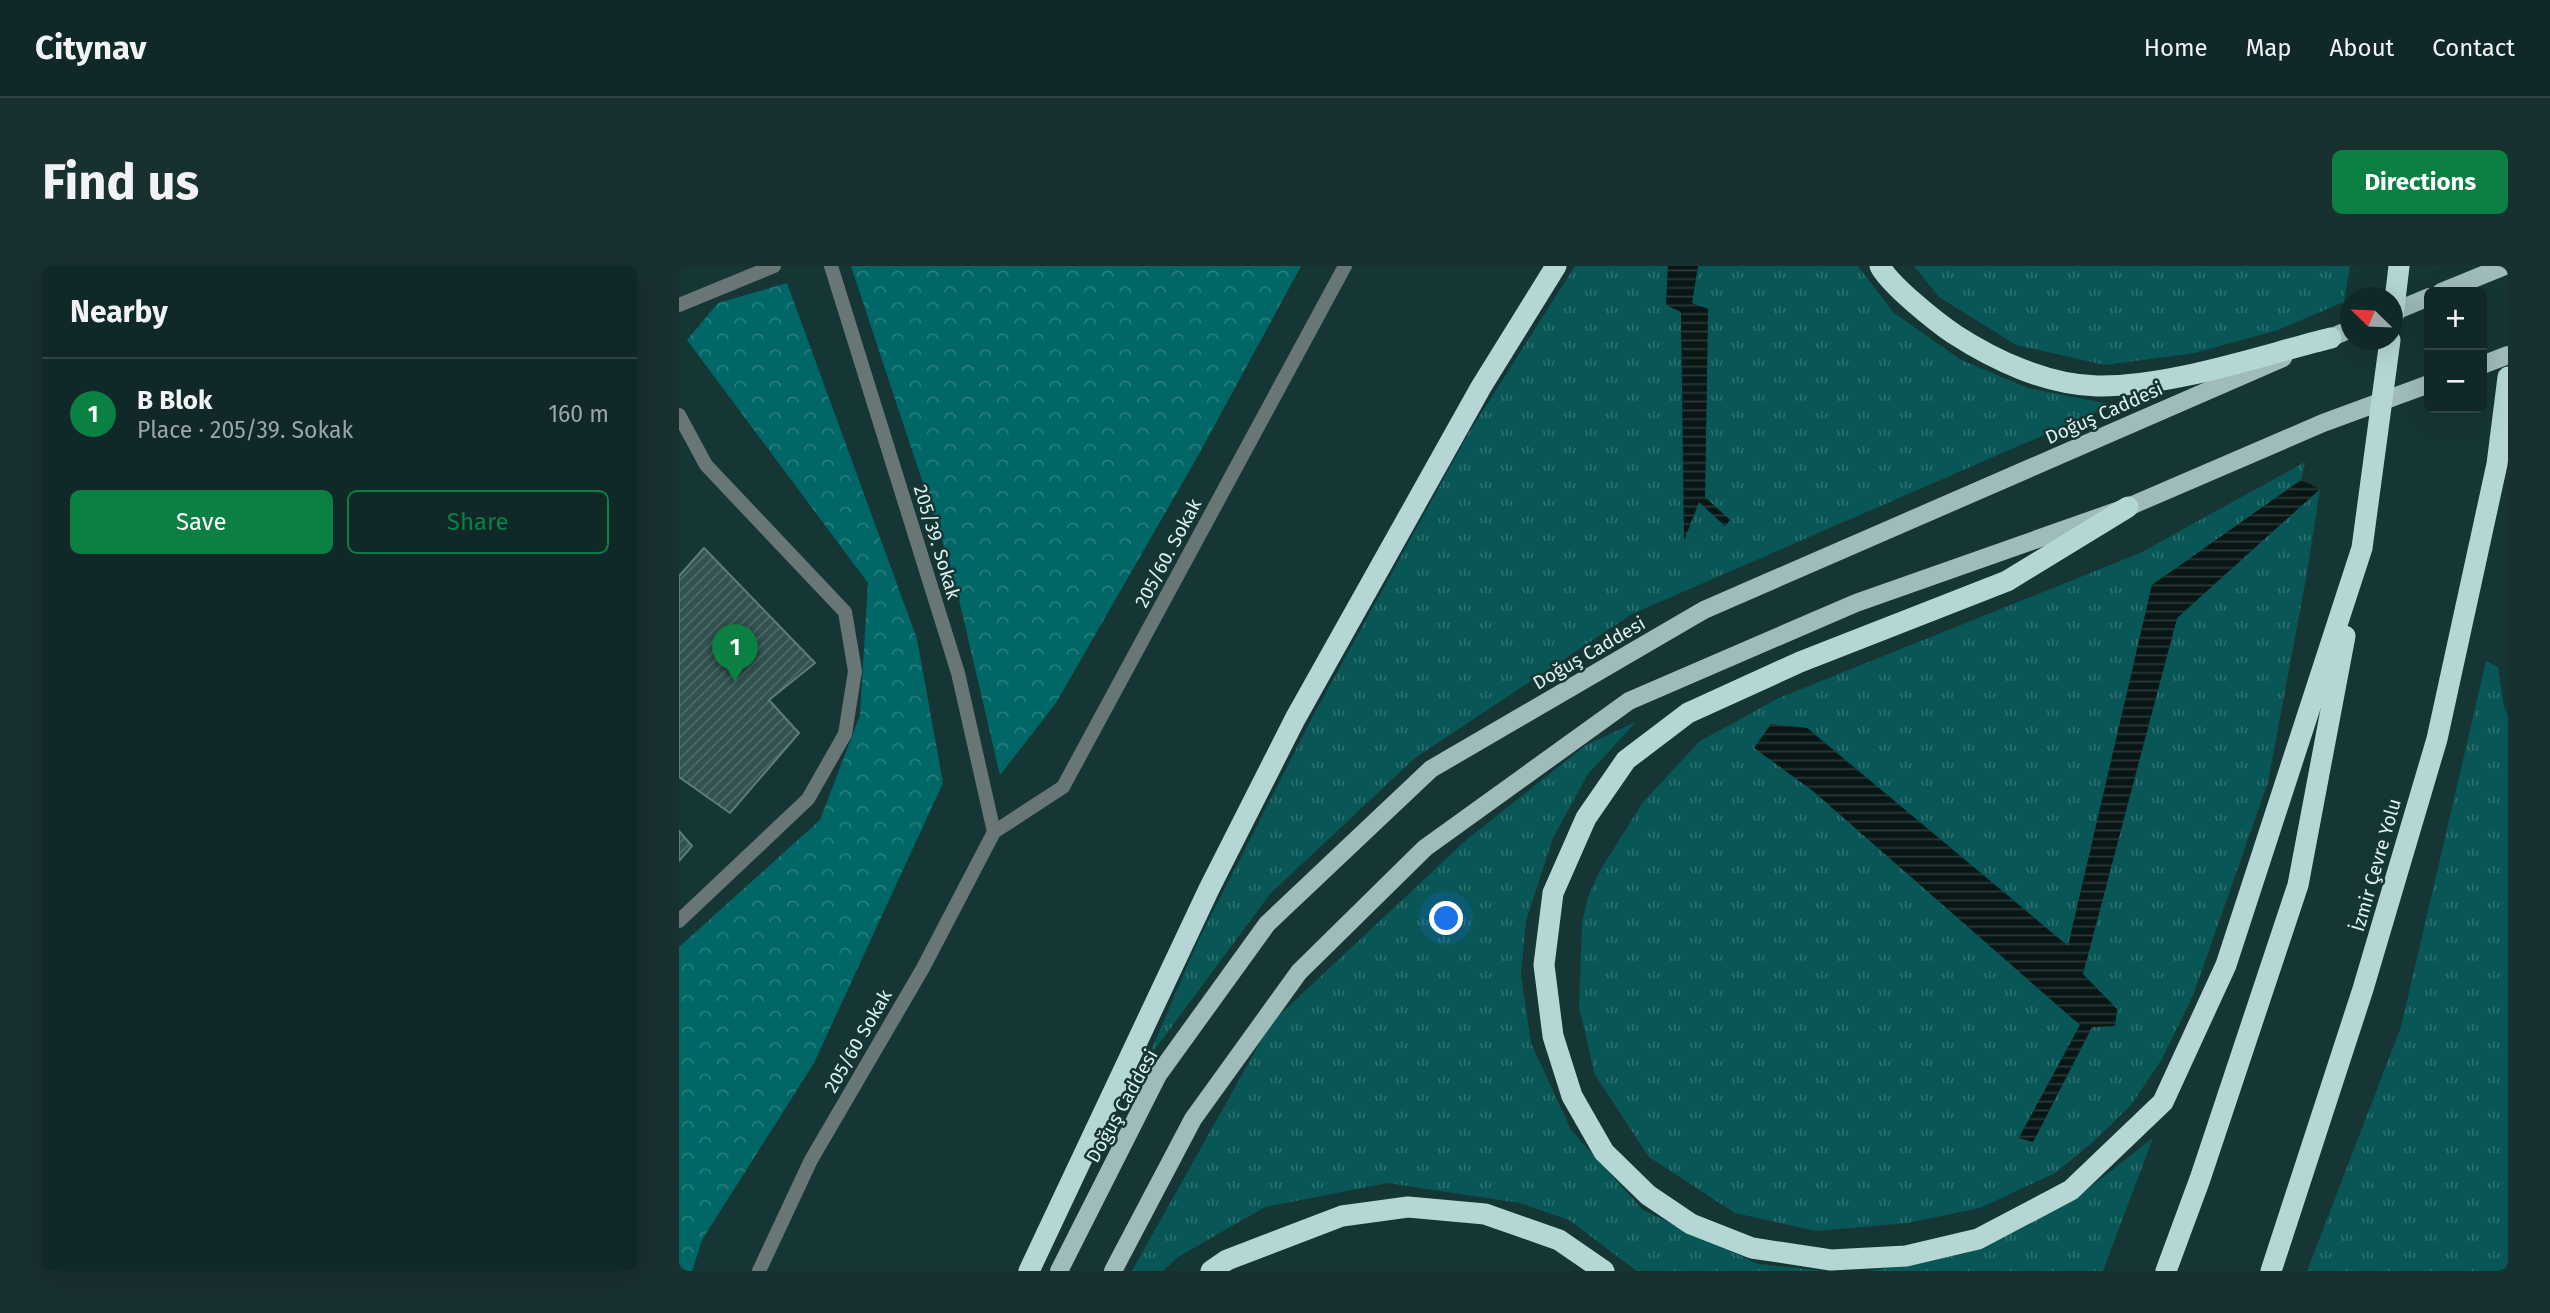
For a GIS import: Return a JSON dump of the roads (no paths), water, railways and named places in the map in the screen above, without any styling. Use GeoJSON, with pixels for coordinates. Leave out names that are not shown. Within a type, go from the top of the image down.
{"type":"FeatureCollection","features":[{"type":"Feature","properties":{"kind":"highway"},"geometry":{"type":"LineString","coordinates":[[1029,1271],[1209,890],[1295,719],[1481,387],[1556,266]]}},
{"type":"Feature","properties":{"kind":"highway"},"geometry":{"type":"LineString","coordinates":[[1880,266],[1933,320],[1987,355],[2046,377],[2096,386],[2164,381],[2340,333]]}},
{"type":"Feature","properties":{"kind":"highway"},"geometry":{"type":"LineString","coordinates":[[2396,287],[2399,266]]}},
{"type":"Feature","properties":{"kind":"highway"},"geometry":{"type":"LineString","coordinates":[[2166,1271],[2204,1167],[2298,885],[2362,548],[2389,350]]}},
{"type":"Feature","properties":{"kind":"highway","name":"İzmir Çevre Yolu"},"geometry":{"type":"LineString","coordinates":[[2271,1271],[2363,989],[2437,739],[2497,464],[2508,377]]}},
{"type":"Feature","properties":{"kind":"highway"},"geometry":{"type":"LineString","coordinates":[[2497,464],[2508,485]]}},
{"type":"Feature","properties":{"kind":"highway"},"geometry":{"type":"LineString","coordinates":[[2128,508],[2007,581],[1800,662],[1688,713],[1626,760],[1586,818],[1553,893],[1544,965],[1553,1036],[1572,1096],[1604,1152],[1648,1195],[1691,1224],[1752,1248],[1831,1260],[1906,1256],[1978,1239],[2071,1190],[2163,1102],[2226,965],[2362,548]]}},
{"type":"Feature","properties":{"kind":"highway"},"geometry":{"type":"LineString","coordinates":[[1211,1271],[1227,1260],[1342,1216],[1408,1207],[1485,1214],[1559,1240],[1604,1271]]}},
{"type":"Feature","properties":{"kind":"main road"},"geometry":{"type":"LineString","coordinates":[[2453,287],[2505,266]]}},
{"type":"Feature","properties":{"kind":"main road"},"geometry":{"type":"LineString","coordinates":[[2403,310],[2424,299]]}},
{"type":"Feature","properties":{"kind":"main road","name":"Doğuş Caddesi"},"geometry":{"type":"LineString","coordinates":[[1059,1271],[1158,1075],[1267,924],[1431,769],[1704,610],[2340,333]]}},
{"type":"Feature","properties":{"kind":"main road"},"geometry":{"type":"LineString","coordinates":[[2487,363],[2508,355]]}},
{"type":"Feature","properties":{"kind":"main road"},"geometry":{"type":"LineString","coordinates":[[1113,1271],[1193,1119],[1299,972],[1425,848],[1629,701],[1856,603],[2128,508],[2323,423],[2424,386]]}},
{"type":"Feature","properties":{"kind":"street"},"geometry":{"type":"LineString","coordinates":[[679,305],[774,266]]}},
{"type":"Feature","properties":{"kind":"street","name":"205/39. Sokak"},"geometry":{"type":"LineString","coordinates":[[831,266],[958,673],[994,832]]}},
{"type":"Feature","properties":{"kind":"street","name":"205/60. Sokak"},"geometry":{"type":"LineString","coordinates":[[994,832],[1063,787],[1345,266]]}},
{"type":"Feature","properties":{"kind":"street"},"geometry":{"type":"LineString","coordinates":[[679,415],[706,465],[845,612],[855,671],[845,734],[808,799],[679,921]]}},
{"type":"Feature","properties":{"kind":"street","name":"205/60 Sokak"},"geometry":{"type":"LineString","coordinates":[[759,1271],[811,1160],[923,968],[994,832]]}},
{"type":"Feature","properties":{"kind":"place","name":"B Blok"},"geometry":{"type":"Point","coordinates":[735,682]}}]}
